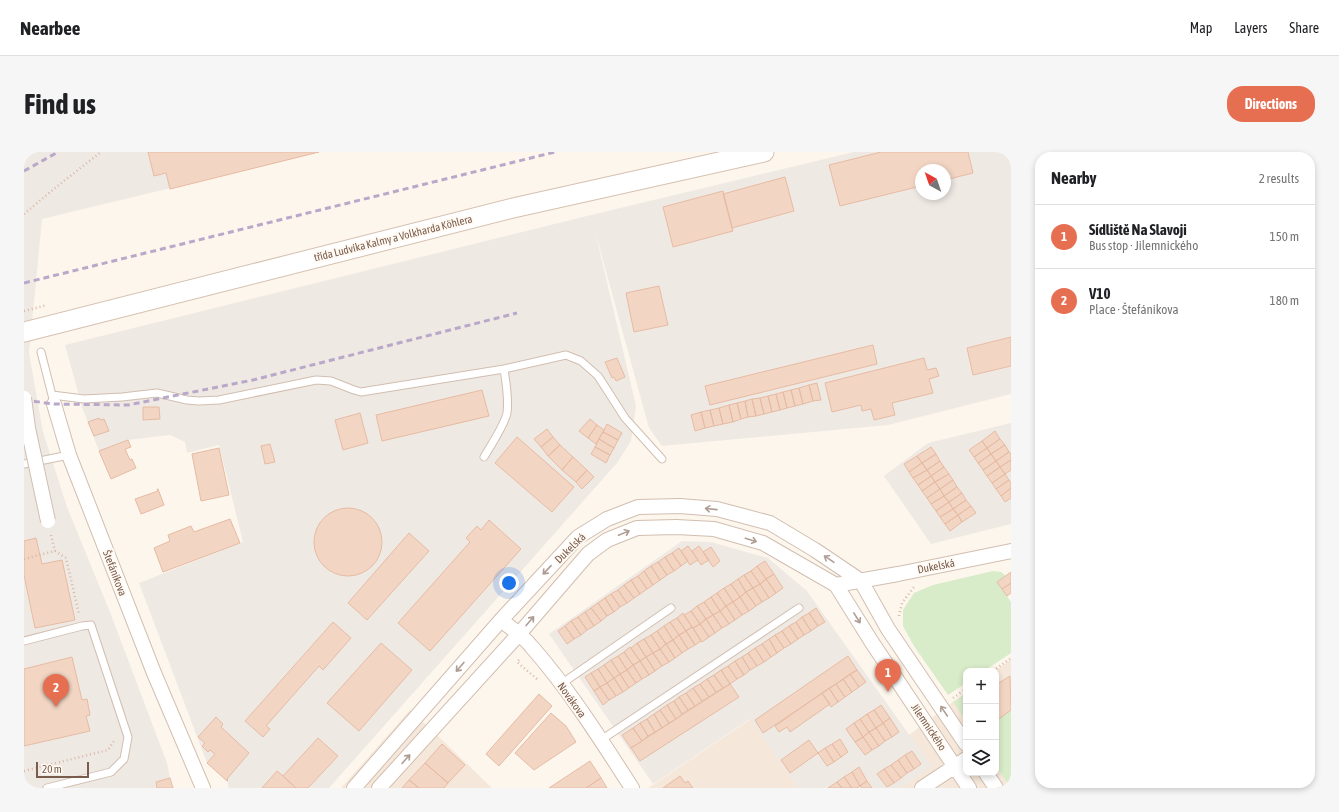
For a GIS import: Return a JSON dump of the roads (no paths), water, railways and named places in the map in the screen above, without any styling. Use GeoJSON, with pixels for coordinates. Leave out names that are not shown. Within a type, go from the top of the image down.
{"type":"FeatureCollection","features":[{"type":"Feature","properties":{"kind":"street","name":"třída Ludvíka Kalmy a Volkharda Köhlera"},"geometry":{"type":"LineString","coordinates":[[24,332],[513,208],[764,152]]}},
{"type":"Feature","properties":{"kind":"street"},"geometry":{"type":"LineString","coordinates":[[24,398],[28,428],[48,521]]}},
{"type":"Feature","properties":{"kind":"street","name":"Štefánikova"},"geometry":{"type":"LineString","coordinates":[[53,399],[69,455],[154,673],[203,788]]}},
{"type":"Feature","properties":{"kind":"street","name":"Dukelská"},"geometry":{"type":"LineString","coordinates":[[354,788],[501,620],[578,537],[607,519],[638,507],[680,506],[717,509],[770,523],[816,550],[861,581]]}},
{"type":"Feature","properties":{"kind":"street","name":"Dukelská"},"geometry":{"type":"LineString","coordinates":[[379,788],[519,634],[588,554],[607,540],[637,528],[676,527],[714,529],[763,543],[836,585],[1011,551]]}},
{"type":"Feature","properties":{"kind":"street","name":"Jilemnického"},"geometry":{"type":"LineString","coordinates":[[861,581],[888,629],[963,740]]}},
{"type":"Feature","properties":{"kind":"street","name":"Jilemnického"},"geometry":{"type":"LineString","coordinates":[[836,585],[871,641],[960,762],[969,788]]}},
{"type":"Feature","properties":{"kind":"street","name":"Novákova"},"geometry":{"type":"LineString","coordinates":[[501,620],[530,645],[561,684],[601,740],[632,788]]}},
{"type":"Feature","properties":{"kind":"street"},"geometry":{"type":"LineString","coordinates":[[922,788],[960,762]]}},
{"type":"Feature","properties":{"kind":"street"},"geometry":{"type":"LineString","coordinates":[[988,776],[996,788]]}},
{"type":"Feature","properties":{"kind":"lane","name":"Štefánikova"},"geometry":{"type":"LineString","coordinates":[[42,352],[53,399]]}},
{"type":"Feature","properties":{"kind":"lane"},"geometry":{"type":"LineString","coordinates":[[53,399],[122,397],[157,393],[187,400],[212,401],[316,380],[331,381],[361,392],[504,369],[566,355],[581,361],[598,376],[626,418],[662,459]]}},
{"type":"Feature","properties":{"kind":"lane"},"geometry":{"type":"LineString","coordinates":[[484,457],[495,440],[507,414],[507,393],[504,369]]}},
{"type":"Feature","properties":{"kind":"lane"},"geometry":{"type":"LineString","coordinates":[[24,464],[69,455]]}},
{"type":"Feature","properties":{"kind":"lane"},"geometry":{"type":"LineString","coordinates":[[561,684],[671,608]]}},
{"type":"Feature","properties":{"kind":"lane"},"geometry":{"type":"LineString","coordinates":[[601,740],[799,608]]}},
{"type":"Feature","properties":{"kind":"lane"},"geometry":{"type":"LineString","coordinates":[[24,641],[91,625],[128,737],[124,759],[111,772],[47,788]]}},
{"type":"Feature","properties":{"kind":"railway"},"geometry":{"type":"LineString","coordinates":[[24,171],[58,152]]}},
{"type":"Feature","properties":{"kind":"railway"},"geometry":{"type":"LineString","coordinates":[[24,283],[555,152]]}},
{"type":"Feature","properties":{"kind":"railway"},"geometry":{"type":"LineString","coordinates":[[24,400],[54,404],[128,405],[253,380],[517,313]]}},
{"type":"Feature","properties":{"kind":"place","name":"Sídliště Na Slavoji"},"geometry":{"type":"Point","coordinates":[888,692]}},
{"type":"Feature","properties":{"kind":"place","name":"V10"},"geometry":{"type":"Point","coordinates":[56,707]}}]}
